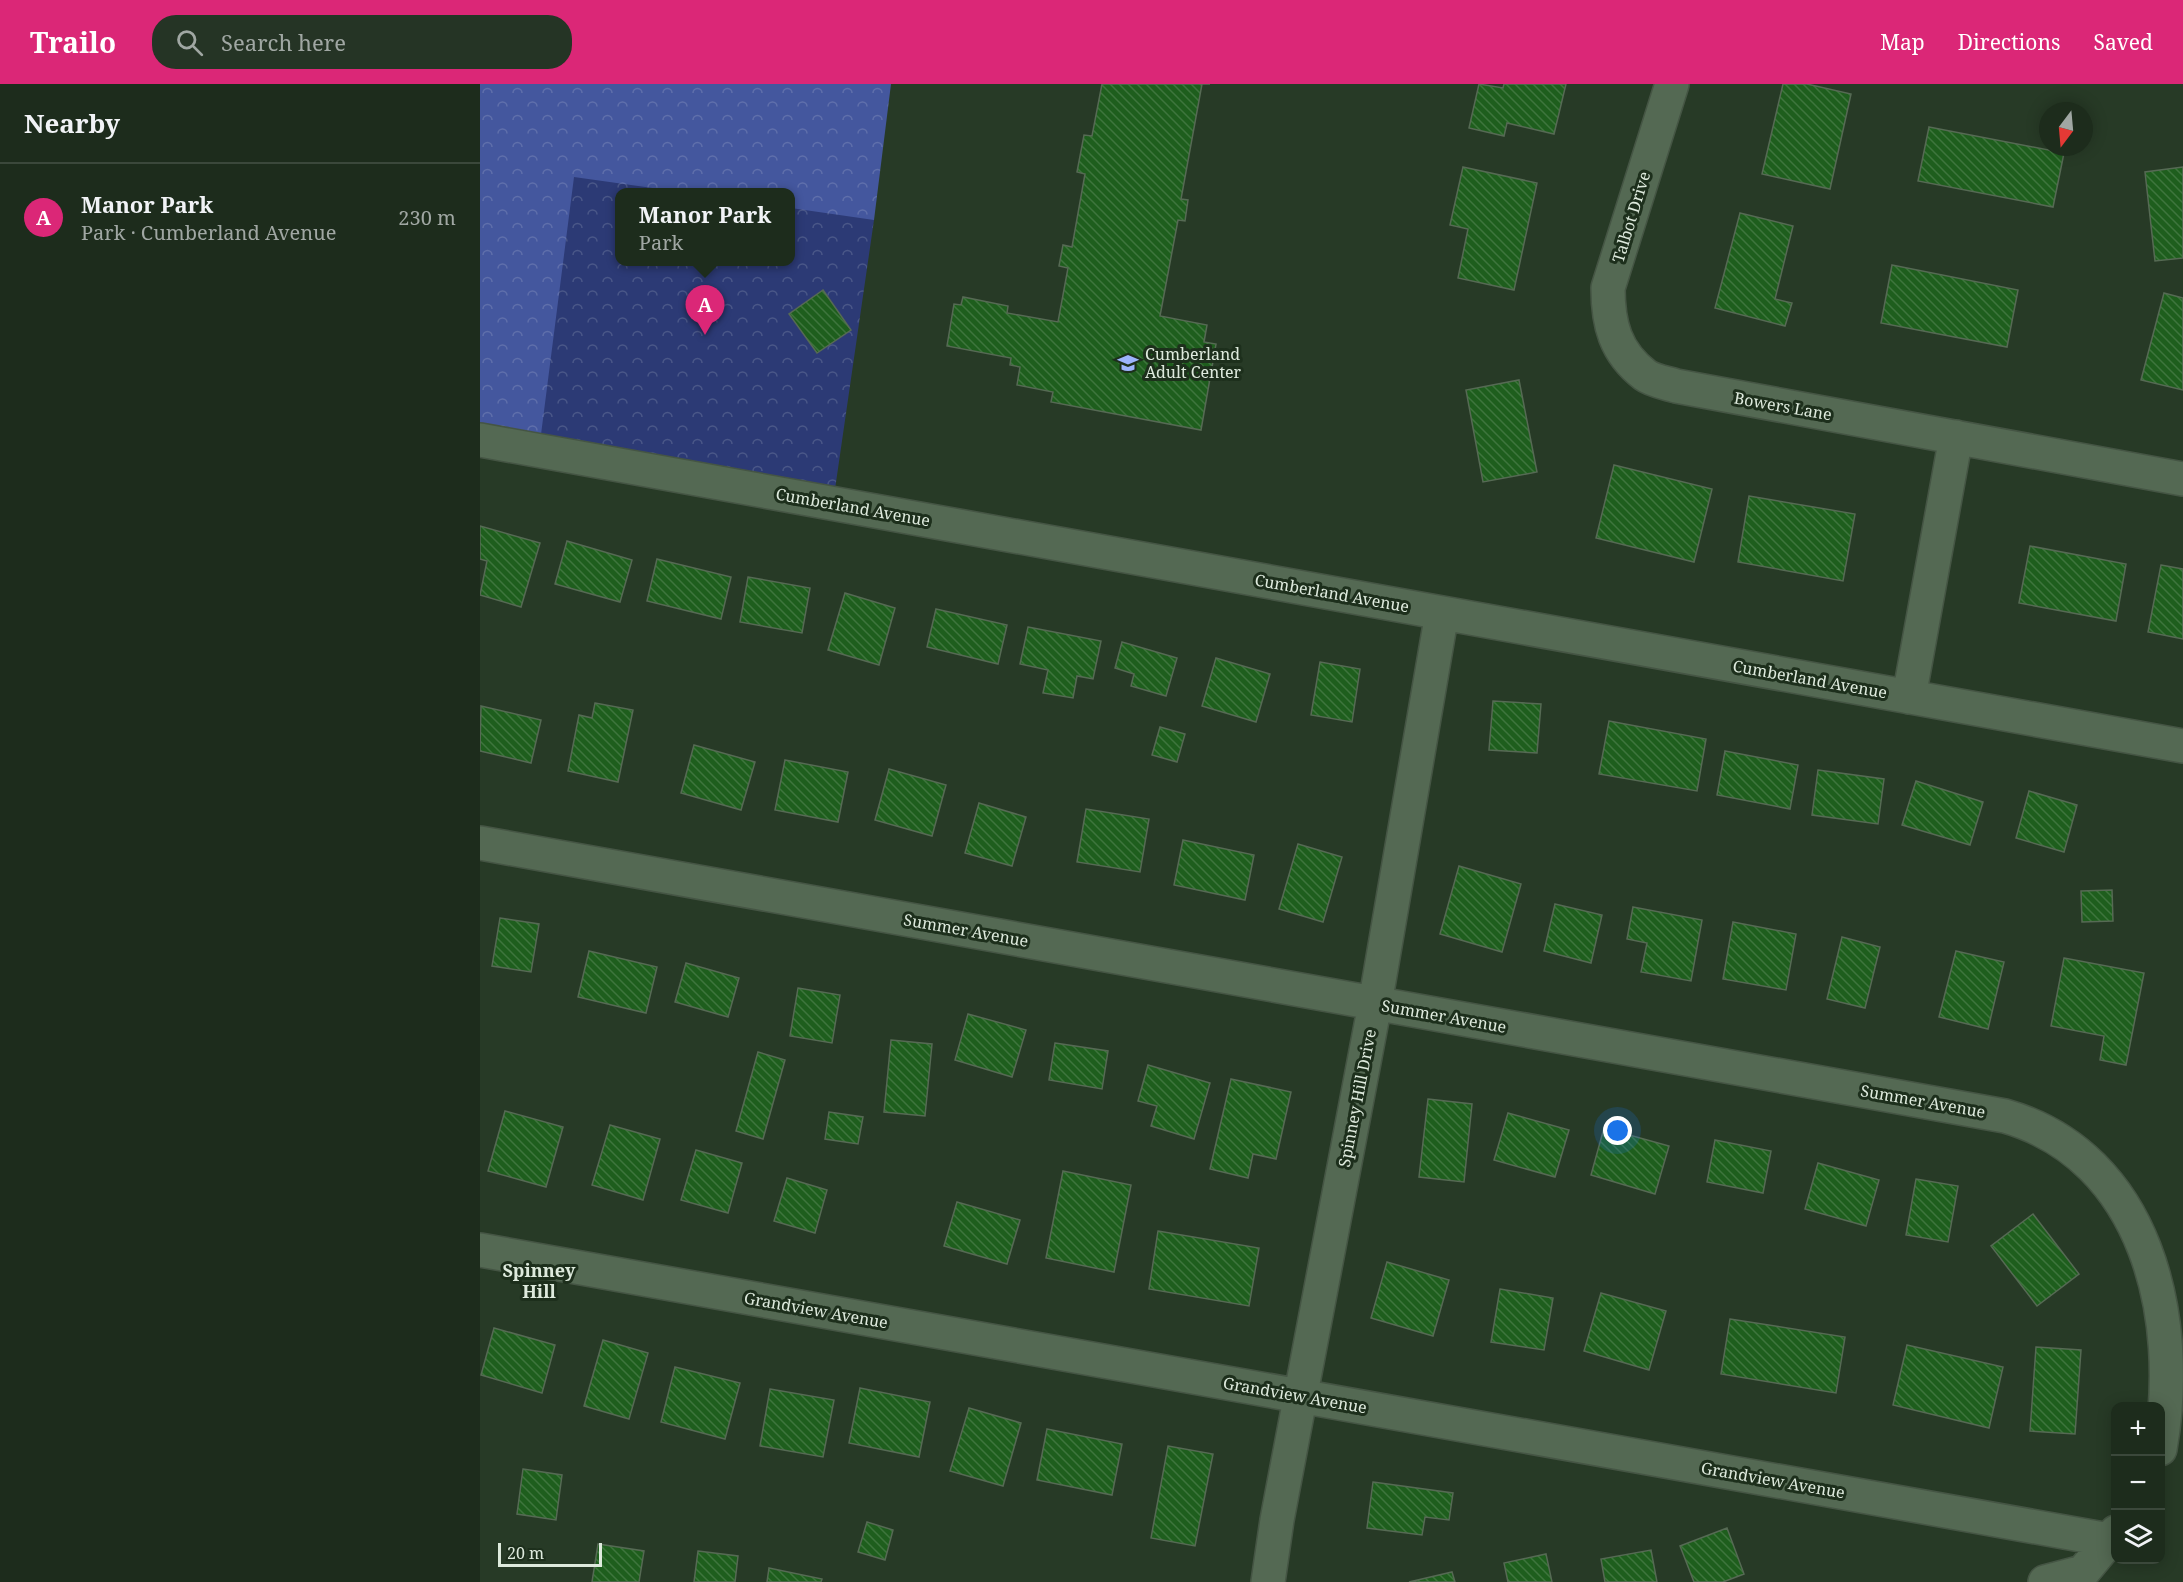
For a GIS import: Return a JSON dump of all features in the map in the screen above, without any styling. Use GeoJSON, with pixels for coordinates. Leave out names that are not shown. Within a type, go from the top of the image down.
{"type":"FeatureCollection","features":[{"type":"Feature","properties":{"kind":"street","name":"Talbot Drive"},"geometry":{"type":"LineString","coordinates":[[1621,351],[1608,318],[1608,288],[1672,84]]}},
{"type":"Feature","properties":{"kind":"street","name":"Bowers Lane"},"geometry":{"type":"LineString","coordinates":[[1621,351],[1647,376],[1676,386],[2183,480]]}},
{"type":"Feature","properties":{"kind":"street"},"geometry":{"type":"LineString","coordinates":[[1909,697],[1956,437]]}},
{"type":"Feature","properties":{"kind":"street","name":"Cumberland Avenue"},"geometry":{"type":"LineString","coordinates":[[480,440],[2183,746]]}},
{"type":"Feature","properties":{"kind":"street","name":"Spinney Hill Drive"},"geometry":{"type":"LineString","coordinates":[[1268,1582],[1277,1520],[1375,1004],[1442,613]]}},
{"type":"Feature","properties":{"kind":"street","name":"Summer Avenue"},"geometry":{"type":"LineString","coordinates":[[480,843],[2005,1116],[2035,1125],[2074,1147],[2118,1190],[2137,1218],[2162,1281],[2172,1338],[2169,1419],[2165,1432]]}},
{"type":"Feature","properties":{"kind":"street","name":"Grandview Avenue"},"geometry":{"type":"LineString","coordinates":[[480,1250],[1301,1396],[2111,1536]]}},
{"type":"Feature","properties":{"kind":"street"},"geometry":{"type":"LineString","coordinates":[[2045,1582],[2084,1577],[2111,1537]]}},
{"type":"Feature","properties":{"kind":"green space"},"geometry":{"type":"Polygon","coordinates":[[[480,84],[891,84],[874,220],[859,226],[739,417],[480,440],[480,84]]]}},
{"type":"Feature","properties":{"kind":"green space"},"geometry":{"type":"Polygon","coordinates":[[[574,177],[652,188],[615,188],[615,266],[795,266],[795,209],[874,220],[833,503],[539,450],[574,177]]]}},
{"type":"Feature","properties":{"kind":"building"},"geometry":{"type":"Polygon","coordinates":[[[1102,84],[1202,84],[1181,199],[1188,200],[1185,221],[1178,220],[1160,316],[1207,325],[1204,342],[1216,344],[1201,430],[1051,402],[1053,392],[1017,385],[1020,367],[1010,365],[1011,358],[947,346],[954,304],[961,305],[963,297],[1008,306],[1007,313],[1058,322],[1068,268],[1059,266],[1063,245],[1072,247],[1085,174],[1077,172],[1084,135],[1092,136],[1102,84]]]}},
{"type":"Feature","properties":{"kind":"building"},"geometry":{"type":"Polygon","coordinates":[[[1479,84],[1503,88],[1504,84],[1566,84],[1554,134],[1507,123],[1504,136],[1469,128],[1479,84]]]}},
{"type":"Feature","properties":{"kind":"building"},"geometry":{"type":"Polygon","coordinates":[[[1783,84],[1807,84],[1851,94],[1830,189],[1762,174],[1783,84]]]}},
{"type":"Feature","properties":{"kind":"building"},"geometry":{"type":"Polygon","coordinates":[[[1929,127],[2039,148],[2039,156],[2063,156],[2053,207],[1918,181],[1929,127]]]}},
{"type":"Feature","properties":{"kind":"building"},"geometry":{"type":"Polygon","coordinates":[[[1463,167],[1537,183],[1514,290],[1458,278],[1468,229],[1450,225],[1463,167]]]}},
{"type":"Feature","properties":{"kind":"building"},"geometry":{"type":"Polygon","coordinates":[[[2183,167],[2183,258],[2155,261],[2145,172],[2183,167]]]}},
{"type":"Feature","properties":{"kind":"building"},"geometry":{"type":"Polygon","coordinates":[[[1740,213],[1793,226],[1775,299],[1792,303],[1785,326],[1715,308],[1740,213]]]}},
{"type":"Feature","properties":{"kind":"building"},"geometry":{"type":"Polygon","coordinates":[[[1892,265],[2018,290],[2007,347],[1881,323],[1892,265]]]}},
{"type":"Feature","properties":{"kind":"building"},"geometry":{"type":"Polygon","coordinates":[[[823,290],[851,330],[817,353],[789,314],[823,290]]]}},
{"type":"Feature","properties":{"kind":"building"},"geometry":{"type":"Polygon","coordinates":[[[2164,293],[2183,298],[2183,390],[2141,380],[2164,293]]]}},
{"type":"Feature","properties":{"kind":"building"},"geometry":{"type":"Polygon","coordinates":[[[1519,380],[1537,472],[1483,482],[1466,390],[1519,380]]]}},
{"type":"Feature","properties":{"kind":"building"},"geometry":{"type":"Polygon","coordinates":[[[1614,465],[1712,489],[1694,562],[1596,538],[1614,465]]]}},
{"type":"Feature","properties":{"kind":"building"},"geometry":{"type":"Polygon","coordinates":[[[1749,496],[1855,514],[1843,581],[1738,562],[1749,496]]]}},
{"type":"Feature","properties":{"kind":"building"},"geometry":{"type":"Polygon","coordinates":[[[480,526],[540,543],[521,607],[480,595],[487,561],[480,559],[480,526]]]}},
{"type":"Feature","properties":{"kind":"building"},"geometry":{"type":"Polygon","coordinates":[[[567,541],[632,560],[620,602],[555,584],[567,541]]]}},
{"type":"Feature","properties":{"kind":"building"},"geometry":{"type":"Polygon","coordinates":[[[2030,546],[2126,564],[2116,621],[2019,603],[2030,546]]]}},
{"type":"Feature","properties":{"kind":"building"},"geometry":{"type":"Polygon","coordinates":[[[657,559],[731,577],[721,619],[647,601],[657,559]]]}},
{"type":"Feature","properties":{"kind":"building"},"geometry":{"type":"Polygon","coordinates":[[[2161,565],[2183,569],[2183,639],[2148,632],[2161,565]]]}},
{"type":"Feature","properties":{"kind":"building"},"geometry":{"type":"Polygon","coordinates":[[[748,577],[810,588],[802,633],[740,622],[748,577]]]}},
{"type":"Feature","properties":{"kind":"building"},"geometry":{"type":"Polygon","coordinates":[[[845,593],[895,608],[879,665],[828,650],[845,593]]]}},
{"type":"Feature","properties":{"kind":"building"},"geometry":{"type":"Polygon","coordinates":[[[936,609],[1007,625],[998,664],[927,647],[936,609]]]}},
{"type":"Feature","properties":{"kind":"building"},"geometry":{"type":"Polygon","coordinates":[[[1028,627],[1101,641],[1093,679],[1077,676],[1073,698],[1043,693],[1048,670],[1020,664],[1028,627]]]}},
{"type":"Feature","properties":{"kind":"building"},"geometry":{"type":"Polygon","coordinates":[[[1122,642],[1177,658],[1166,696],[1131,686],[1134,674],[1115,668],[1122,642]]]}},
{"type":"Feature","properties":{"kind":"building"},"geometry":{"type":"Polygon","coordinates":[[[1216,658],[1270,674],[1256,722],[1202,706],[1216,658]]]}},
{"type":"Feature","properties":{"kind":"building"},"geometry":{"type":"Polygon","coordinates":[[[1320,662],[1360,669],[1352,722],[1311,715],[1320,662]]]}},
{"type":"Feature","properties":{"kind":"building"},"geometry":{"type":"Polygon","coordinates":[[[1493,701],[1541,704],[1537,753],[1489,750],[1493,701]]]}},
{"type":"Feature","properties":{"kind":"building"},"geometry":{"type":"Polygon","coordinates":[[[595,703],[633,710],[618,782],[568,771],[579,715],[592,718],[595,703]]]}},
{"type":"Feature","properties":{"kind":"building"},"geometry":{"type":"Polygon","coordinates":[[[481,706],[541,720],[531,763],[480,751],[481,706]]]}},
{"type":"Feature","properties":{"kind":"building"},"geometry":{"type":"Polygon","coordinates":[[[1609,721],[1706,739],[1697,791],[1599,774],[1609,721]]]}},
{"type":"Feature","properties":{"kind":"building"},"geometry":{"type":"Polygon","coordinates":[[[1160,727],[1185,734],[1177,762],[1152,755],[1160,727]]]}},
{"type":"Feature","properties":{"kind":"building"},"geometry":{"type":"Polygon","coordinates":[[[694,745],[755,762],[741,810],[681,793],[694,745]]]}},
{"type":"Feature","properties":{"kind":"building"},"geometry":{"type":"Polygon","coordinates":[[[1725,751],[1798,765],[1790,809],[1717,795],[1725,751]]]}},
{"type":"Feature","properties":{"kind":"building"},"geometry":{"type":"Polygon","coordinates":[[[785,760],[848,772],[838,822],[775,810],[785,760]]]}},
{"type":"Feature","properties":{"kind":"building"},"geometry":{"type":"Polygon","coordinates":[[[889,769],[946,785],[932,836],[875,820],[889,769]]]}},
{"type":"Feature","properties":{"kind":"building"},"geometry":{"type":"Polygon","coordinates":[[[1818,770],[1884,779],[1878,824],[1812,815],[1818,770]]]}},
{"type":"Feature","properties":{"kind":"building"},"geometry":{"type":"Polygon","coordinates":[[[1916,781],[1983,802],[1970,845],[1902,825],[1916,781]]]}},
{"type":"Feature","properties":{"kind":"building"},"geometry":{"type":"Polygon","coordinates":[[[2029,791],[2077,805],[2064,852],[2016,838],[2029,791]]]}},
{"type":"Feature","properties":{"kind":"building"},"geometry":{"type":"Polygon","coordinates":[[[979,803],[1026,817],[1012,866],[965,853],[979,803]]]}},
{"type":"Feature","properties":{"kind":"building"},"geometry":{"type":"Polygon","coordinates":[[[1086,809],[1149,819],[1140,872],[1077,862],[1086,809]]]}},
{"type":"Feature","properties":{"kind":"building"},"geometry":{"type":"Polygon","coordinates":[[[1183,840],[1254,855],[1245,900],[1174,885],[1183,840]]]}},
{"type":"Feature","properties":{"kind":"building"},"geometry":{"type":"Polygon","coordinates":[[[1298,844],[1342,857],[1323,922],[1279,909],[1298,844]]]}},
{"type":"Feature","properties":{"kind":"building"},"geometry":{"type":"Polygon","coordinates":[[[1459,866],[1521,884],[1502,952],[1440,934],[1459,866]]]}},
{"type":"Feature","properties":{"kind":"building"},"geometry":{"type":"Polygon","coordinates":[[[2112,890],[2113,921],[2082,922],[2081,891],[2112,890]]]}},
{"type":"Feature","properties":{"kind":"building"},"geometry":{"type":"Polygon","coordinates":[[[1555,904],[1602,915],[1591,963],[1544,951],[1555,904]]]}},
{"type":"Feature","properties":{"kind":"building"},"geometry":{"type":"Polygon","coordinates":[[[1633,907],[1702,920],[1691,981],[1641,972],[1647,943],[1627,939],[1633,907]]]}},
{"type":"Feature","properties":{"kind":"building"},"geometry":{"type":"Polygon","coordinates":[[[500,918],[539,924],[531,972],[492,966],[500,918]]]}},
{"type":"Feature","properties":{"kind":"building"},"geometry":{"type":"Polygon","coordinates":[[[1733,922],[1796,934],[1786,990],[1723,979],[1733,922]]]}},
{"type":"Feature","properties":{"kind":"building"},"geometry":{"type":"Polygon","coordinates":[[[1842,937],[1880,947],[1865,1008],[1827,999],[1842,937]]]}},
{"type":"Feature","properties":{"kind":"building"},"geometry":{"type":"Polygon","coordinates":[[[589,951],[657,967],[646,1013],[578,997],[589,951]]]}},
{"type":"Feature","properties":{"kind":"building"},"geometry":{"type":"Polygon","coordinates":[[[1956,951],[2004,962],[1988,1029],[1939,1017],[1956,951]]]}},
{"type":"Feature","properties":{"kind":"building"},"geometry":{"type":"Polygon","coordinates":[[[2064,958],[2144,973],[2126,1065],[2100,1060],[2104,1036],[2051,1026],[2064,958]]]}},
{"type":"Feature","properties":{"kind":"building"},"geometry":{"type":"Polygon","coordinates":[[[686,963],[739,978],[728,1017],[675,1002],[686,963]]]}},
{"type":"Feature","properties":{"kind":"building"},"geometry":{"type":"Polygon","coordinates":[[[798,988],[840,995],[832,1043],[790,1036],[798,988]]]}},
{"type":"Feature","properties":{"kind":"building"},"geometry":{"type":"Polygon","coordinates":[[[968,1014],[1026,1030],[1012,1077],[955,1060],[968,1014]]]}},
{"type":"Feature","properties":{"kind":"building"},"geometry":{"type":"Polygon","coordinates":[[[891,1040],[932,1044],[925,1116],[884,1112],[891,1040]]]}},
{"type":"Feature","properties":{"kind":"building"},"geometry":{"type":"Polygon","coordinates":[[[1055,1043],[1108,1051],[1102,1089],[1049,1080],[1055,1043]]]}},
{"type":"Feature","properties":{"kind":"building"},"geometry":{"type":"Polygon","coordinates":[[[758,1052],[785,1060],[763,1139],[736,1131],[758,1052]]]}},
{"type":"Feature","properties":{"kind":"building"},"geometry":{"type":"Polygon","coordinates":[[[1148,1065],[1210,1083],[1194,1139],[1151,1126],[1157,1106],[1138,1101],[1148,1065]]]}},
{"type":"Feature","properties":{"kind":"building"},"geometry":{"type":"Polygon","coordinates":[[[1231,1079],[1291,1092],[1276,1159],[1253,1154],[1248,1178],[1210,1169],[1231,1079]]]}},
{"type":"Feature","properties":{"kind":"building"},"geometry":{"type":"Polygon","coordinates":[[[1428,1099],[1472,1104],[1464,1182],[1419,1177],[1428,1099]]]}},
{"type":"Feature","properties":{"kind":"building"},"geometry":{"type":"Polygon","coordinates":[[[505,1111],[563,1127],[546,1187],[488,1171],[505,1111]]]}},
{"type":"Feature","properties":{"kind":"building"},"geometry":{"type":"Polygon","coordinates":[[[829,1112],[863,1117],[858,1144],[825,1139],[829,1112]]]}},
{"type":"Feature","properties":{"kind":"building"},"geometry":{"type":"Polygon","coordinates":[[[1508,1113],[1569,1130],[1555,1177],[1494,1160],[1508,1113]]]}},
{"type":"Feature","properties":{"kind":"building"},"geometry":{"type":"Polygon","coordinates":[[[610,1125],[660,1139],[643,1200],[592,1185],[610,1125]]]}},
{"type":"Feature","properties":{"kind":"building"},"geometry":{"type":"Polygon","coordinates":[[[1604,1128],[1669,1146],[1655,1194],[1591,1175],[1604,1128]]]}},
{"type":"Feature","properties":{"kind":"building"},"geometry":{"type":"Polygon","coordinates":[[[1715,1140],[1771,1151],[1763,1193],[1707,1182],[1715,1140]]]}},
{"type":"Feature","properties":{"kind":"building"},"geometry":{"type":"Polygon","coordinates":[[[696,1150],[742,1163],[728,1213],[681,1200],[696,1150]]]}},
{"type":"Feature","properties":{"kind":"building"},"geometry":{"type":"Polygon","coordinates":[[[1818,1163],[1879,1180],[1866,1226],[1805,1209],[1818,1163]]]}},
{"type":"Feature","properties":{"kind":"building"},"geometry":{"type":"Polygon","coordinates":[[[1063,1171],[1131,1185],[1114,1272],[1046,1258],[1063,1171]]]}},
{"type":"Feature","properties":{"kind":"building"},"geometry":{"type":"Polygon","coordinates":[[[787,1178],[827,1190],[815,1233],[774,1221],[787,1178]]]}},
{"type":"Feature","properties":{"kind":"building"},"geometry":{"type":"Polygon","coordinates":[[[1916,1179],[1958,1186],[1948,1242],[1906,1235],[1916,1179]]]}},
{"type":"Feature","properties":{"kind":"building"},"geometry":{"type":"Polygon","coordinates":[[[957,1202],[1020,1220],[1007,1264],[944,1246],[957,1202]]]}},
{"type":"Feature","properties":{"kind":"building"},"geometry":{"type":"Polygon","coordinates":[[[2033,1214],[2079,1274],[2037,1306],[1991,1246],[2033,1214]]]}},
{"type":"Feature","properties":{"kind":"building"},"geometry":{"type":"Polygon","coordinates":[[[1158,1231],[1259,1248],[1249,1306],[1149,1289],[1158,1231]]]}},
{"type":"Feature","properties":{"kind":"building"},"geometry":{"type":"Polygon","coordinates":[[[1387,1262],[1449,1280],[1433,1336],[1371,1318],[1387,1262]]]}},
{"type":"Feature","properties":{"kind":"building"},"geometry":{"type":"Polygon","coordinates":[[[1500,1289],[1553,1298],[1544,1350],[1491,1342],[1500,1289]]]}},
{"type":"Feature","properties":{"kind":"building"},"geometry":{"type":"Polygon","coordinates":[[[1601,1293],[1666,1311],[1649,1370],[1584,1351],[1601,1293]]]}},
{"type":"Feature","properties":{"kind":"building"},"geometry":{"type":"Polygon","coordinates":[[[1730,1319],[1845,1337],[1836,1393],[1721,1374],[1730,1319]]]}},
{"type":"Feature","properties":{"kind":"building"},"geometry":{"type":"Polygon","coordinates":[[[494,1328],[555,1345],[542,1393],[481,1375],[494,1328]]]}},
{"type":"Feature","properties":{"kind":"building"},"geometry":{"type":"Polygon","coordinates":[[[603,1340],[648,1353],[629,1419],[584,1406],[603,1340]]]}},
{"type":"Feature","properties":{"kind":"building"},"geometry":{"type":"Polygon","coordinates":[[[1907,1345],[2003,1367],[1989,1428],[1893,1405],[1907,1345]]]}},
{"type":"Feature","properties":{"kind":"building"},"geometry":{"type":"Polygon","coordinates":[[[2036,1347],[2081,1350],[2075,1434],[2030,1431],[2036,1347]]]}},
{"type":"Feature","properties":{"kind":"building"},"geometry":{"type":"Polygon","coordinates":[[[675,1367],[740,1383],[725,1439],[661,1422],[675,1367]]]}},
{"type":"Feature","properties":{"kind":"building"},"geometry":{"type":"Polygon","coordinates":[[[860,1388],[930,1402],[919,1457],[849,1443],[860,1388]]]}},
{"type":"Feature","properties":{"kind":"building"},"geometry":{"type":"Polygon","coordinates":[[[770,1389],[834,1400],[823,1457],[760,1446],[770,1389]]]}},
{"type":"Feature","properties":{"kind":"building"},"geometry":{"type":"Polygon","coordinates":[[[969,1408],[1021,1423],[1003,1486],[950,1471],[969,1408]]]}},
{"type":"Feature","properties":{"kind":"building"},"geometry":{"type":"Polygon","coordinates":[[[1047,1429],[1122,1444],[1112,1495],[1037,1480],[1047,1429]]]}},
{"type":"Feature","properties":{"kind":"building"},"geometry":{"type":"Polygon","coordinates":[[[1168,1446],[1213,1454],[1195,1546],[1151,1538],[1168,1446]]]}},
{"type":"Feature","properties":{"kind":"building"},"geometry":{"type":"Polygon","coordinates":[[[523,1469],[562,1475],[556,1520],[517,1514],[523,1469]]]}},
{"type":"Feature","properties":{"kind":"building"},"geometry":{"type":"Polygon","coordinates":[[[1373,1482],[1453,1493],[1449,1520],[1425,1517],[1422,1535],[1367,1528],[1373,1482]]]}},
{"type":"Feature","properties":{"kind":"building"},"geometry":{"type":"Polygon","coordinates":[[[867,1522],[893,1530],[885,1560],[858,1552],[867,1522]]]}},
{"type":"Feature","properties":{"kind":"building"},"geometry":{"type":"Polygon","coordinates":[[[1727,1528],[1744,1574],[1723,1582],[1694,1582],[1680,1546],[1727,1528]]]}},
{"type":"Feature","properties":{"kind":"building"},"geometry":{"type":"Polygon","coordinates":[[[598,1544],[644,1551],[639,1582],[592,1582],[598,1544]]]}},
{"type":"Feature","properties":{"kind":"building"},"geometry":{"type":"Polygon","coordinates":[[[1651,1550],[1657,1582],[1605,1582],[1601,1559],[1651,1550]]]}},
{"type":"Feature","properties":{"kind":"building"},"geometry":{"type":"Polygon","coordinates":[[[698,1551],[738,1556],[735,1582],[694,1582],[698,1551]]]}},
{"type":"Feature","properties":{"kind":"building"},"geometry":{"type":"Polygon","coordinates":[[[1546,1554],[1552,1582],[1508,1582],[1504,1563],[1546,1554]]]}},
{"type":"Feature","properties":{"kind":"building"},"geometry":{"type":"Polygon","coordinates":[[[769,1568],[822,1579],[821,1582],[767,1582],[769,1568]]]}},
{"type":"Feature","properties":{"kind":"building"},"geometry":{"type":"Polygon","coordinates":[[[1452,1572],[1455,1582],[1409,1582],[1452,1572]]]}},
{"type":"Feature","properties":{"kind":"place","name":"Manor Park"},"geometry":{"type":"Point","coordinates":[705,335]}},
{"type":"Feature","properties":{"kind":"place","name":"Cumberland Adult Center"},"geometry":{"type":"Point","coordinates":[1128,363]}},
{"type":"Feature","properties":{"kind":"district","name":"Spinney Hill"},"geometry":{"type":"Point","coordinates":[539,1281]}}]}
